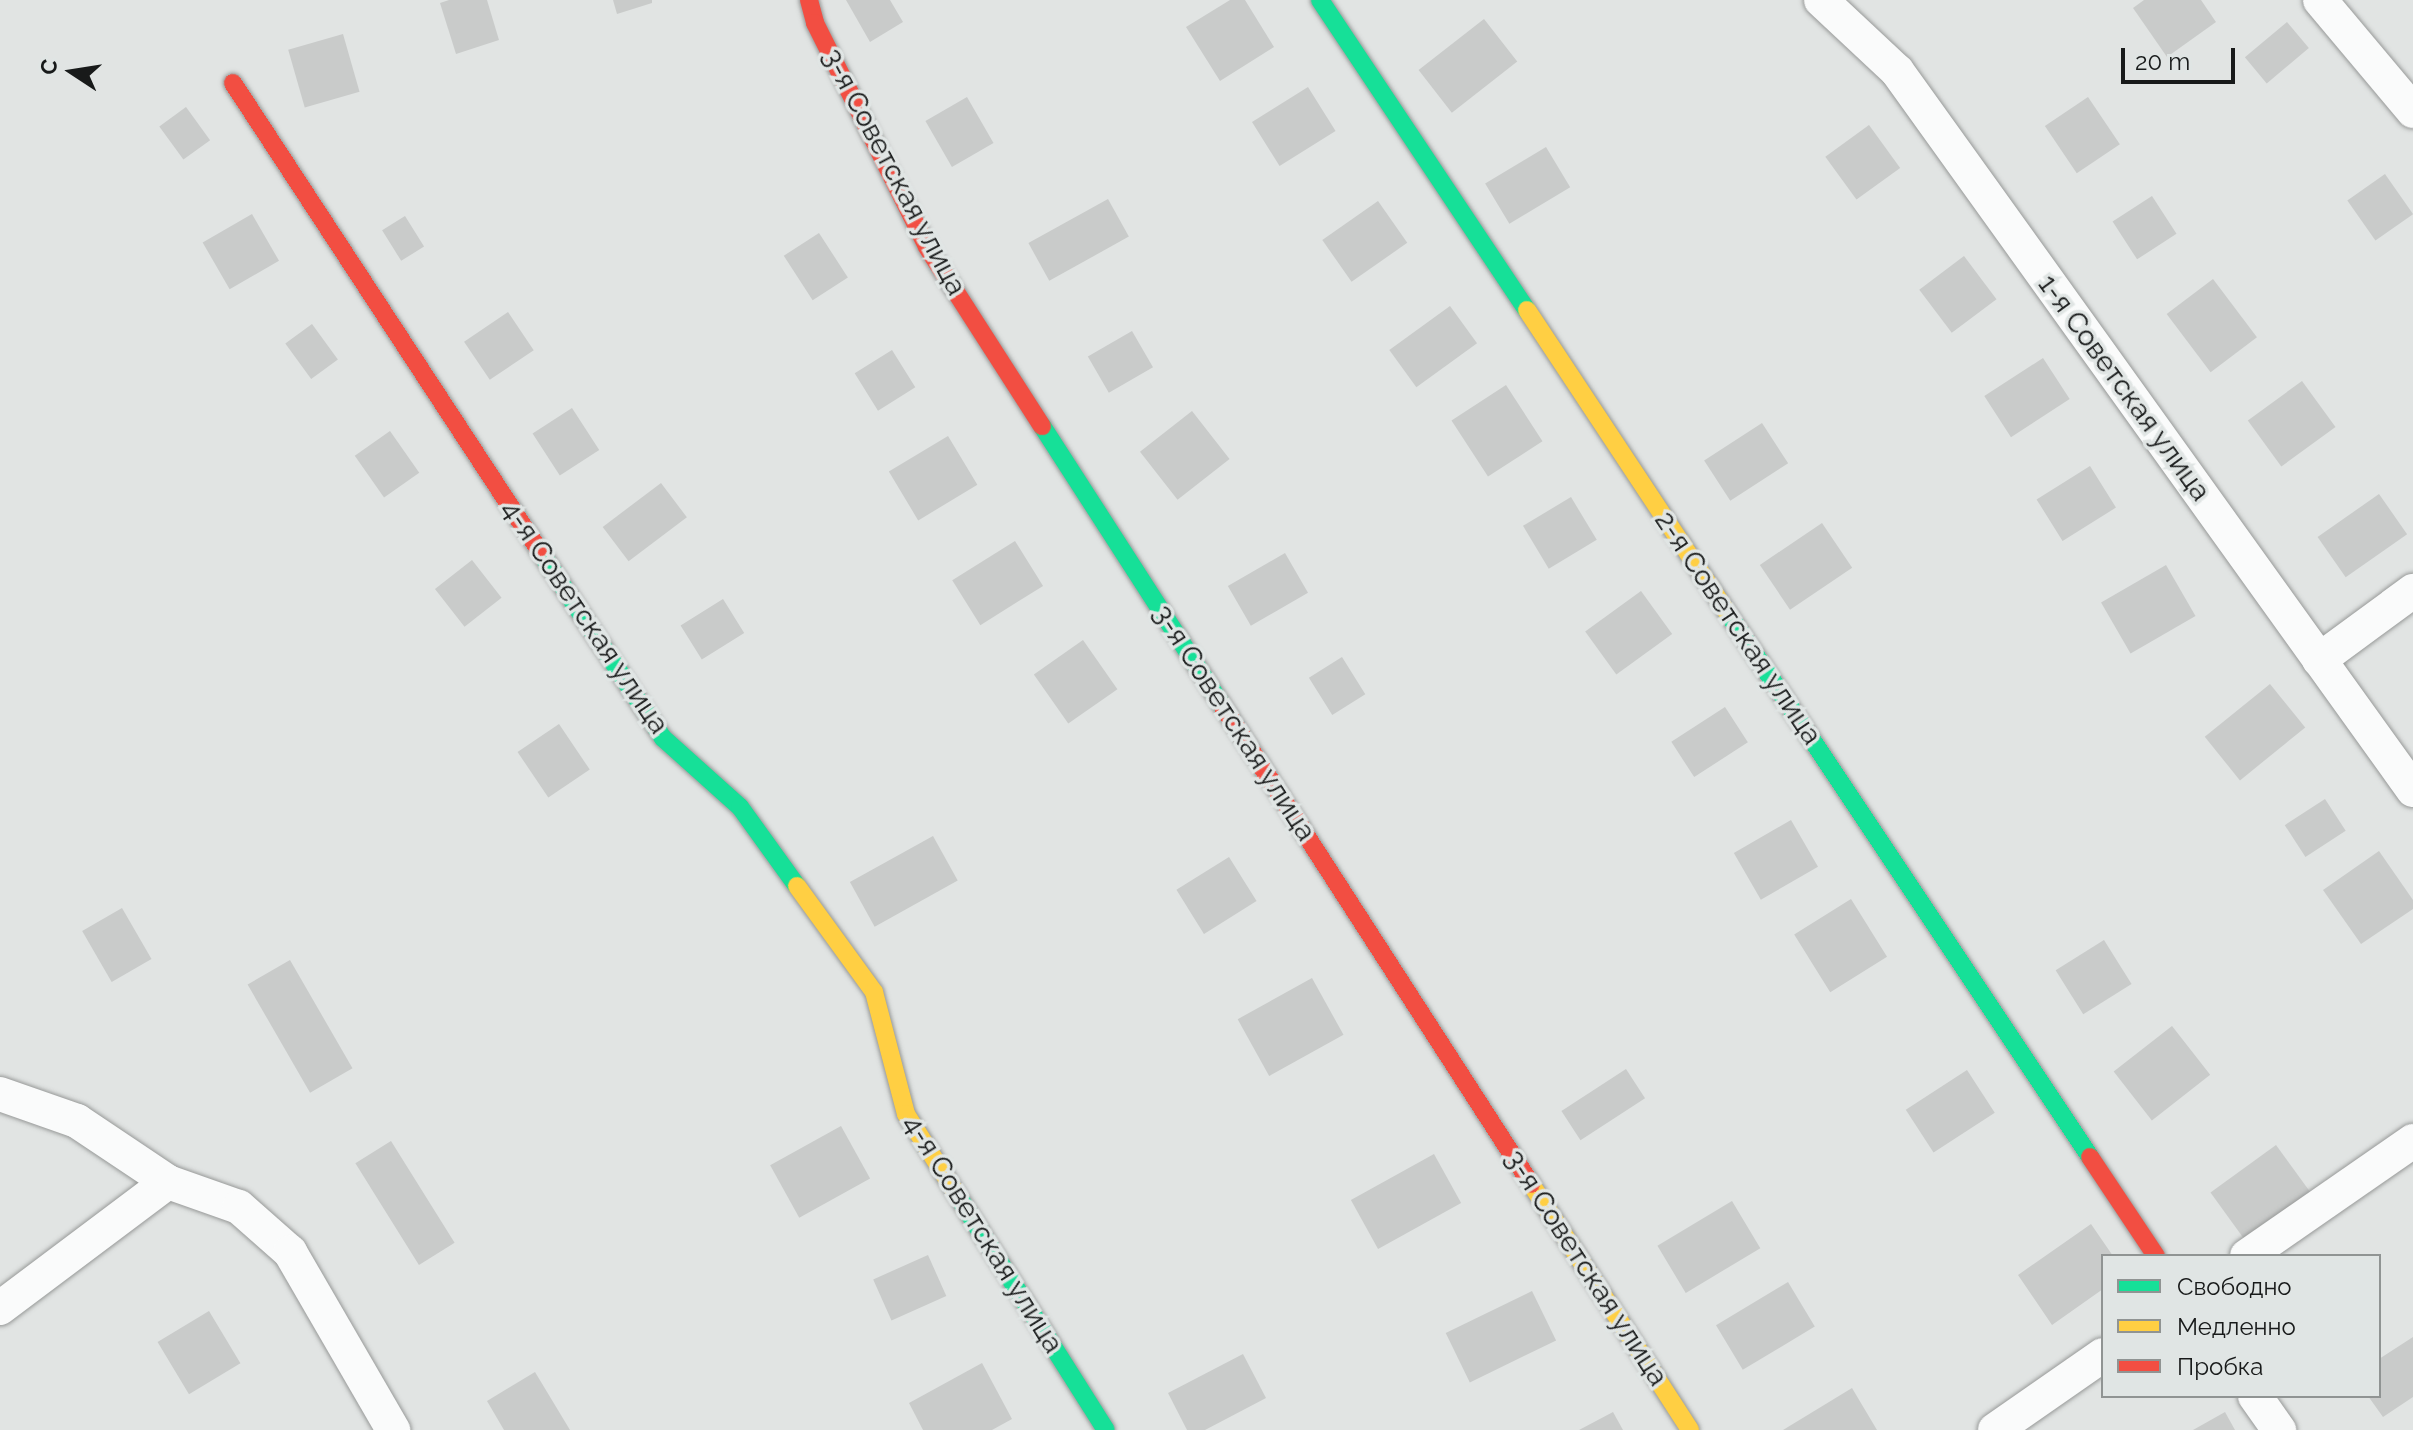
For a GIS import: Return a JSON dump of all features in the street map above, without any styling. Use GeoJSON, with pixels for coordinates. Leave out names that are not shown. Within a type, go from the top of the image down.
{"type":"FeatureCollection","features":[{"type":"Feature","properties":{"kind":"street","name":"3-я Советская улица"},"geometry":{"type":"LineString","coordinates":[[809,0],[815,23],[927,247],[1690,1430]]}},
{"type":"Feature","properties":{"kind":"street","name":"2-я Советская улица"},"geometry":{"type":"LineString","coordinates":[[1320,0],[2155,1254]]}},
{"type":"Feature","properties":{"kind":"street","name":"1-я Советская улица"},"geometry":{"type":"LineString","coordinates":[[1821,0],[1897,71],[2413,790]]}},
{"type":"Feature","properties":{"kind":"street"},"geometry":{"type":"LineString","coordinates":[[2320,0],[2413,111]]}},
{"type":"Feature","properties":{"kind":"street","name":"4-я Советская улица"},"geometry":{"type":"LineString","coordinates":[[233,83],[663,738],[740,807],[874,992],[906,1114],[1106,1430]]}},
{"type":"Feature","properties":{"kind":"street"},"geometry":{"type":"LineString","coordinates":[[2319,660],[2413,591]]}},
{"type":"Feature","properties":{"kind":"street"},"geometry":{"type":"LineString","coordinates":[[0,1094],[77,1121],[168,1182],[239,1207],[290,1252],[393,1430]]}},
{"type":"Feature","properties":{"kind":"street"},"geometry":{"type":"LineString","coordinates":[[2250,1254],[2413,1141]]}},
{"type":"Feature","properties":{"kind":"street"},"geometry":{"type":"LineString","coordinates":[[0,1308],[168,1182]]}},
{"type":"Feature","properties":{"kind":"street"},"geometry":{"type":"LineString","coordinates":[[1995,1430],[2101,1356]]}},
{"type":"Feature","properties":{"kind":"street"},"geometry":{"type":"LineString","coordinates":[[2256,1398],[2279,1430]]}},
{"type":"Feature","properties":{"kind":"building"},"geometry":{"type":"Polygon","coordinates":[[[449,0],[487,0],[499,40],[456,54],[440,3],[449,0]]]}},
{"type":"Feature","properties":{"kind":"building"},"geometry":{"type":"Polygon","coordinates":[[[613,0],[652,0],[652,3],[617,14],[613,0]]]}},
{"type":"Feature","properties":{"kind":"building"},"geometry":{"type":"Polygon","coordinates":[[[846,0],[890,0],[903,22],[870,42],[846,0]]]}},
{"type":"Feature","properties":{"kind":"building"},"geometry":{"type":"Polygon","coordinates":[[[1230,0],[1245,0],[1274,47],[1220,81],[1186,27],[1230,0]]]}},
{"type":"Feature","properties":{"kind":"building"},"geometry":{"type":"Polygon","coordinates":[[[2144,0],[2201,0],[2216,22],[2167,57],[2133,8],[2144,0]]]}},
{"type":"Feature","properties":{"kind":"building"},"geometry":{"type":"Polygon","coordinates":[[[1484,19],[1517,62],[1452,113],[1419,70],[1484,19]]]}},
{"type":"Feature","properties":{"kind":"building"},"geometry":{"type":"Polygon","coordinates":[[[2287,22],[2309,48],[2267,83],[2245,57],[2287,22]]]}},
{"type":"Feature","properties":{"kind":"building"},"geometry":{"type":"Polygon","coordinates":[[[343,34],[360,92],[305,107],[288,50],[343,34]]]}},
{"type":"Feature","properties":{"kind":"building"},"geometry":{"type":"Polygon","coordinates":[[[1308,87],[1336,131],[1280,166],[1252,122],[1308,87]]]}},
{"type":"Feature","properties":{"kind":"building"},"geometry":{"type":"Polygon","coordinates":[[[967,97],[994,143],[952,167],[925,121],[967,97]]]}},
{"type":"Feature","properties":{"kind":"building"},"geometry":{"type":"Polygon","coordinates":[[[2088,97],[2120,144],[2077,173],[2045,126],[2088,97]]]}},
{"type":"Feature","properties":{"kind":"building"},"geometry":{"type":"Polygon","coordinates":[[[186,107],[210,140],[183,160],[159,126],[186,107]]]}},
{"type":"Feature","properties":{"kind":"building"},"geometry":{"type":"Polygon","coordinates":[[[1869,125],[1900,168],[1856,200],[1825,157],[1869,125]]]}},
{"type":"Feature","properties":{"kind":"building"},"geometry":{"type":"Polygon","coordinates":[[[1546,147],[1570,187],[1509,224],[1485,184],[1546,147]]]}},
{"type":"Feature","properties":{"kind":"building"},"geometry":{"type":"Polygon","coordinates":[[[2385,174],[2413,214],[2375,241],[2347,200],[2385,174]]]}},
{"type":"Feature","properties":{"kind":"building"},"geometry":{"type":"Polygon","coordinates":[[[2152,196],[2177,234],[2137,259],[2113,222],[2152,196]]]}},
{"type":"Feature","properties":{"kind":"building"},"geometry":{"type":"Polygon","coordinates":[[[1108,199],[1129,237],[1049,281],[1028,243],[1108,199]]]}},
{"type":"Feature","properties":{"kind":"building"},"geometry":{"type":"Polygon","coordinates":[[[1378,201],[1407,243],[1352,282],[1322,240],[1378,201]]]}},
{"type":"Feature","properties":{"kind":"building"},"geometry":{"type":"Polygon","coordinates":[[[252,214],[279,261],[230,289],[203,242],[252,214]]]}},
{"type":"Feature","properties":{"kind":"building"},"geometry":{"type":"Polygon","coordinates":[[[405,216],[424,247],[401,261],[382,230],[405,216]]]}},
{"type":"Feature","properties":{"kind":"building"},"geometry":{"type":"Polygon","coordinates":[[[819,233],[848,277],[813,300],[784,256],[819,233]]]}},
{"type":"Feature","properties":{"kind":"building"},"geometry":{"type":"Polygon","coordinates":[[[1964,256],[1996,299],[1952,333],[1919,290],[1964,256]]]}},
{"type":"Feature","properties":{"kind":"building"},"geometry":{"type":"Polygon","coordinates":[[[2213,279],[2257,337],[2211,372],[2167,314],[2213,279]]]}},
{"type":"Feature","properties":{"kind":"building"},"geometry":{"type":"Polygon","coordinates":[[[1450,306],[1477,343],[1416,387],[1389,350],[1450,306]]]}},
{"type":"Feature","properties":{"kind":"building"},"geometry":{"type":"Polygon","coordinates":[[[508,312],[534,350],[490,380],[464,342],[508,312]]]}},
{"type":"Feature","properties":{"kind":"building"},"geometry":{"type":"Polygon","coordinates":[[[312,324],[338,360],[311,379],[285,343],[312,324]]]}},
{"type":"Feature","properties":{"kind":"building"},"geometry":{"type":"Polygon","coordinates":[[[1132,331],[1153,367],[1109,393],[1088,356],[1132,331]]]}},
{"type":"Feature","properties":{"kind":"building"},"geometry":{"type":"Polygon","coordinates":[[[892,350],[915,387],[878,411],[855,373],[892,350]]]}},
{"type":"Feature","properties":{"kind":"building"},"geometry":{"type":"Polygon","coordinates":[[[2043,358],[2070,399],[2011,437],[1984,396],[2043,358]]]}},
{"type":"Feature","properties":{"kind":"building"},"geometry":{"type":"Polygon","coordinates":[[[2302,381],[2336,427],[2281,466],[2248,420],[2302,381]]]}},
{"type":"Feature","properties":{"kind":"building"},"geometry":{"type":"Polygon","coordinates":[[[1506,385],[1542,441],[1488,477],[1451,420],[1506,385]]]}},
{"type":"Feature","properties":{"kind":"building"},"geometry":{"type":"Polygon","coordinates":[[[572,408],[599,450],[560,476],[533,434],[572,408]]]}},
{"type":"Feature","properties":{"kind":"building"},"geometry":{"type":"Polygon","coordinates":[[[1192,411],[1230,459],[1178,500],[1140,452],[1192,411]]]}},
{"type":"Feature","properties":{"kind":"building"},"geometry":{"type":"Polygon","coordinates":[[[1762,423],[1788,463],[1730,501],[1704,461],[1762,423]]]}},
{"type":"Feature","properties":{"kind":"building"},"geometry":{"type":"Polygon","coordinates":[[[390,431],[419,473],[384,497],[355,456],[390,431]]]}},
{"type":"Feature","properties":{"kind":"building"},"geometry":{"type":"Polygon","coordinates":[[[948,436],[977,485],[918,520],[889,472],[948,436]]]}},
{"type":"Feature","properties":{"kind":"building"},"geometry":{"type":"Polygon","coordinates":[[[2090,466],[2116,508],[2063,541],[2037,499],[2090,466]]]}},
{"type":"Feature","properties":{"kind":"building"},"geometry":{"type":"Polygon","coordinates":[[[661,483],[687,517],[629,561],[603,527],[661,483]]]}},
{"type":"Feature","properties":{"kind":"building"},"geometry":{"type":"Polygon","coordinates":[[[2379,494],[2407,534],[2346,577],[2318,537],[2379,494]]]}},
{"type":"Feature","properties":{"kind":"building"},"geometry":{"type":"Polygon","coordinates":[[[1571,497],[1597,540],[1549,569],[1523,526],[1571,497]]]}},
{"type":"Feature","properties":{"kind":"building"},"geometry":{"type":"Polygon","coordinates":[[[1822,523],[1852,568],[1790,610],[1760,565],[1822,523]]]}},
{"type":"Feature","properties":{"kind":"building"},"geometry":{"type":"Polygon","coordinates":[[[1015,541],[1043,586],[980,625],[952,580],[1015,541]]]}},
{"type":"Feature","properties":{"kind":"building"},"geometry":{"type":"Polygon","coordinates":[[[1285,553],[1308,593],[1251,626],[1228,586],[1285,553]]]}},
{"type":"Feature","properties":{"kind":"building"},"geometry":{"type":"Polygon","coordinates":[[[472,560],[502,598],[465,627],[435,589],[472,560]]]}},
{"type":"Feature","properties":{"kind":"building"},"geometry":{"type":"Polygon","coordinates":[[[2166,565],[2196,616],[2131,654],[2101,603],[2166,565]]]}},
{"type":"Feature","properties":{"kind":"building"},"geometry":{"type":"Polygon","coordinates":[[[1641,591],[1672,634],[1616,674],[1585,632],[1641,591]]]}},
{"type":"Feature","properties":{"kind":"building"},"geometry":{"type":"Polygon","coordinates":[[[723,599],[744,633],[702,659],[681,625],[723,599]]]}},
{"type":"Feature","properties":{"kind":"building"},"geometry":{"type":"Polygon","coordinates":[[[1083,640],[1117,689],[1068,724],[1034,674],[1083,640]]]}},
{"type":"Feature","properties":{"kind":"building"},"geometry":{"type":"Polygon","coordinates":[[[1342,657],[1365,694],[1332,715],[1309,678],[1342,657]]]}},
{"type":"Feature","properties":{"kind":"building"},"geometry":{"type":"Polygon","coordinates":[[[2270,684],[2305,728],[2240,780],[2205,737],[2270,684]]]}},
{"type":"Feature","properties":{"kind":"building"},"geometry":{"type":"Polygon","coordinates":[[[1725,707],[1748,742],[1694,777],[1671,742],[1725,707]]]}},
{"type":"Feature","properties":{"kind":"building"},"geometry":{"type":"Polygon","coordinates":[[[559,724],[590,770],[548,798],[518,752],[559,724]]]}},
{"type":"Feature","properties":{"kind":"building"},"geometry":{"type":"Polygon","coordinates":[[[2325,799],[2346,831],[2305,857],[2285,825],[2325,799]]]}},
{"type":"Feature","properties":{"kind":"building"},"geometry":{"type":"Polygon","coordinates":[[[1791,820],[1818,867],[1761,900],[1734,853],[1791,820]]]}},
{"type":"Feature","properties":{"kind":"building"},"geometry":{"type":"Polygon","coordinates":[[[933,836],[958,881],[875,927],[850,882],[933,836]]]}},
{"type":"Feature","properties":{"kind":"building"},"geometry":{"type":"Polygon","coordinates":[[[2379,851],[2413,900],[2413,909],[2361,944],[2323,890],[2379,851]]]}},
{"type":"Feature","properties":{"kind":"building"},"geometry":{"type":"Polygon","coordinates":[[[1229,857],[1257,901],[1204,934],[1176,890],[1229,857]]]}},
{"type":"Feature","properties":{"kind":"building"},"geometry":{"type":"Polygon","coordinates":[[[1851,899],[1887,957],[1830,992],[1794,935],[1851,899]]]}},
{"type":"Feature","properties":{"kind":"building"},"geometry":{"type":"Polygon","coordinates":[[[122,908],[152,959],[112,982],[82,931],[122,908]]]}},
{"type":"Feature","properties":{"kind":"building"},"geometry":{"type":"Polygon","coordinates":[[[2104,940],[2132,984],[2083,1014],[2056,970],[2104,940]]]}},
{"type":"Feature","properties":{"kind":"building"},"geometry":{"type":"Polygon","coordinates":[[[290,960],[353,1068],[310,1093],[248,984],[290,960]]]}},
{"type":"Feature","properties":{"kind":"building"},"geometry":{"type":"Polygon","coordinates":[[[1312,978],[1344,1035],[1269,1076],[1238,1019],[1312,978]]]}},
{"type":"Feature","properties":{"kind":"building"},"geometry":{"type":"Polygon","coordinates":[[[2172,1026],[2210,1075],[2152,1120],[2114,1072],[2172,1026]]]}},
{"type":"Feature","properties":{"kind":"building"},"geometry":{"type":"Polygon","coordinates":[[[1626,1069],[1645,1098],[1580,1140],[1561,1111],[1626,1069]]]}},
{"type":"Feature","properties":{"kind":"building"},"geometry":{"type":"Polygon","coordinates":[[[1967,1070],[1995,1113],[1934,1153],[1906,1110],[1967,1070]]]}},
{"type":"Feature","properties":{"kind":"building"},"geometry":{"type":"Polygon","coordinates":[[[841,1126],[870,1178],[799,1218],[770,1165],[841,1126]]]}},
{"type":"Feature","properties":{"kind":"building"},"geometry":{"type":"Polygon","coordinates":[[[391,1141],[455,1243],[419,1265],[355,1163],[391,1141]]]}},
{"type":"Feature","properties":{"kind":"building"},"geometry":{"type":"Polygon","coordinates":[[[2276,1145],[2311,1194],[2246,1241],[2210,1193],[2276,1145]]]}},
{"type":"Feature","properties":{"kind":"building"},"geometry":{"type":"Polygon","coordinates":[[[1434,1154],[1461,1203],[1378,1249],[1351,1200],[1434,1154]]]}},
{"type":"Feature","properties":{"kind":"building"},"geometry":{"type":"Polygon","coordinates":[[[1732,1201],[1760,1248],[1686,1293],[1657,1246],[1732,1201]]]}},
{"type":"Feature","properties":{"kind":"building"},"geometry":{"type":"Polygon","coordinates":[[[2091,1224],[2112,1254],[2101,1254],[2101,1290],[2052,1325],[2018,1275],[2091,1224]]]}},
{"type":"Feature","properties":{"kind":"building"},"geometry":{"type":"Polygon","coordinates":[[[928,1255],[946,1296],[891,1321],[873,1279],[928,1255]]]}},
{"type":"Feature","properties":{"kind":"building"},"geometry":{"type":"Polygon","coordinates":[[[1788,1282],[1815,1327],[1743,1370],[1716,1325],[1788,1282]]]}},
{"type":"Feature","properties":{"kind":"building"},"geometry":{"type":"Polygon","coordinates":[[[1532,1291],[1556,1340],[1470,1383],[1446,1333],[1532,1291]]]}},
{"type":"Feature","properties":{"kind":"building"},"geometry":{"type":"Polygon","coordinates":[[[209,1311],[240,1363],[189,1394],[158,1342],[209,1311]]]}},
{"type":"Feature","properties":{"kind":"building"},"geometry":{"type":"Polygon","coordinates":[[[2413,1337],[2413,1397],[2383,1417],[2369,1398],[2381,1398],[2381,1358],[2413,1337]]]}},
{"type":"Feature","properties":{"kind":"building"},"geometry":{"type":"Polygon","coordinates":[[[1243,1354],[1266,1398],[1205,1430],[1187,1430],[1168,1393],[1243,1354]]]}},
{"type":"Feature","properties":{"kind":"building"},"geometry":{"type":"Polygon","coordinates":[[[982,1363],[1012,1419],[992,1430],[923,1430],[909,1403],[982,1363]]]}},
{"type":"Feature","properties":{"kind":"building"},"geometry":{"type":"Polygon","coordinates":[[[535,1372],[570,1430],[504,1430],[487,1401],[535,1372]]]}},
{"type":"Feature","properties":{"kind":"building"},"geometry":{"type":"Polygon","coordinates":[[[1852,1388],[1877,1430],[1783,1430],[1852,1388]]]}},
{"type":"Feature","properties":{"kind":"building"},"geometry":{"type":"Polygon","coordinates":[[[1613,1412],[1623,1430],[1579,1430],[1613,1412]]]}},
{"type":"Feature","properties":{"kind":"building"},"geometry":{"type":"Polygon","coordinates":[[[2225,1412],[2235,1430],[2193,1430],[2225,1412]]]}},
{"type":"Feature","properties":{"kind":"traffic: fast"},"geometry":{"type":"LineString","coordinates":[[1320,0],[1527,310]]}},
{"type":"Feature","properties":{"kind":"traffic: fast"},"geometry":{"type":"LineString","coordinates":[[1042,426],[1222,705]]}},
{"type":"Feature","properties":{"kind":"traffic: fast"},"geometry":{"type":"LineString","coordinates":[[539,550],[663,738],[740,807],[797,886]]}},
{"type":"Feature","properties":{"kind":"traffic: fast"},"geometry":{"type":"LineString","coordinates":[[1727,612],[2090,1157]]}},
{"type":"Feature","properties":{"kind":"traffic: fast"},"geometry":{"type":"LineString","coordinates":[[956,1193],[1106,1430]]}},
{"type":"Feature","properties":{"kind":"traffic: slow"},"geometry":{"type":"LineString","coordinates":[[1527,310],[1727,612]]}},
{"type":"Feature","properties":{"kind":"traffic: slow"},"geometry":{"type":"LineString","coordinates":[[797,886],[874,992],[906,1114],[956,1193]]}},
{"type":"Feature","properties":{"kind":"traffic: slow"},"geometry":{"type":"LineString","coordinates":[[1531,1184],[1690,1430]]}},
{"type":"Feature","properties":{"kind":"traffic: jam"},"geometry":{"type":"LineString","coordinates":[[809,0],[815,23],[927,247],[1042,426]]}},
{"type":"Feature","properties":{"kind":"traffic: jam"},"geometry":{"type":"LineString","coordinates":[[233,83],[539,550]]}},
{"type":"Feature","properties":{"kind":"traffic: jam"},"geometry":{"type":"LineString","coordinates":[[1222,705],[1531,1184]]}},
{"type":"Feature","properties":{"kind":"traffic: jam"},"geometry":{"type":"LineString","coordinates":[[2090,1157],[2155,1254]]}}]}
